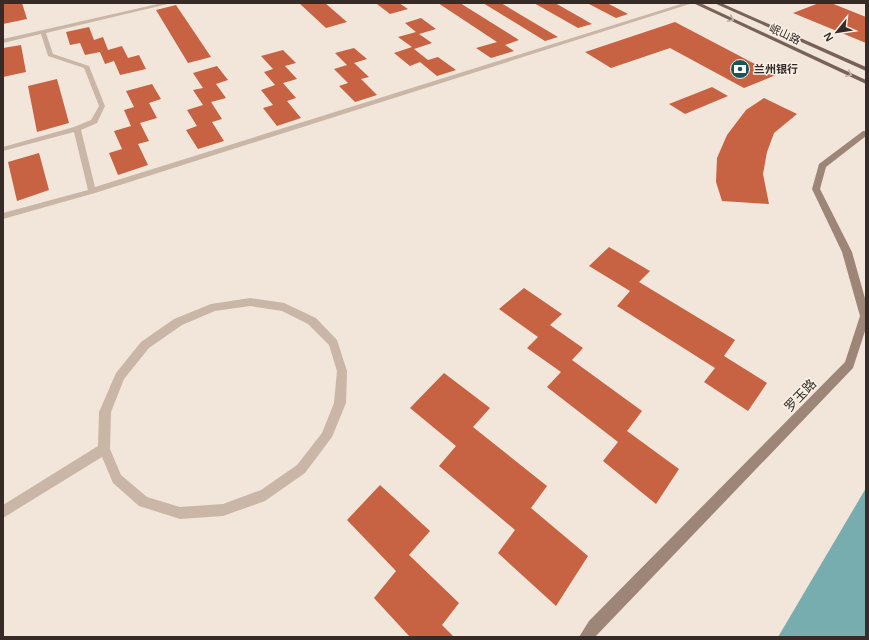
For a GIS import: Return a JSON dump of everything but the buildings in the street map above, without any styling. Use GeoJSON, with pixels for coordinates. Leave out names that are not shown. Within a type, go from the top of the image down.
{"type":"FeatureCollection","features":[{"type":"Feature","properties":{"kind":"main road","name":"岷山路"},"geometry":{"type":"LineString","coordinates":[[696,3],[866,82]]}},
{"type":"Feature","properties":{"kind":"main road","name":"岷山路"},"geometry":{"type":"LineString","coordinates":[[717,3],[866,69]]}},
{"type":"Feature","properties":{"kind":"main road","name":"罗玉路"},"geometry":{"type":"LineString","coordinates":[[586,637],[605,615],[848,366],[865,316],[847,252],[816,189],[822,166],[866,133]]}},
{"type":"Feature","properties":{"kind":"street"},"geometry":{"type":"LineString","coordinates":[[3,41],[169,3]]}},
{"type":"Feature","properties":{"kind":"street"},"geometry":{"type":"LineString","coordinates":[[3,216],[92,191],[690,3]]}},
{"type":"Feature","properties":{"kind":"street"},"geometry":{"type":"LineString","coordinates":[[3,149],[77,129],[94,121],[102,106],[88,67],[50,55],[43,32]]}},
{"type":"Feature","properties":{"kind":"street"},"geometry":{"type":"LineString","coordinates":[[77,129],[92,191]]}},
{"type":"Feature","properties":{"kind":"street"},"geometry":{"type":"LineString","coordinates":[[250,302],[284,306],[312,321],[333,344],[342,371],[340,403],[326,437],[301,469],[265,495],[223,510],[180,513],[143,502],[117,479],[104,449],[105,412],[120,376],[146,345],[178,322],[214,307],[250,302]]}},
{"type":"Feature","properties":{"kind":"street"},"geometry":{"type":"LineString","coordinates":[[3,512],[104,449]]}},
{"type":"Feature","properties":{"kind":"water"},"geometry":{"type":"Polygon","coordinates":[[[866,488],[866,637],[778,637],[866,488]]]}},
{"type":"Feature","properties":{"kind":"place","name":"兰州银行"},"geometry":{"type":"Point","coordinates":[740,69]}}]}
